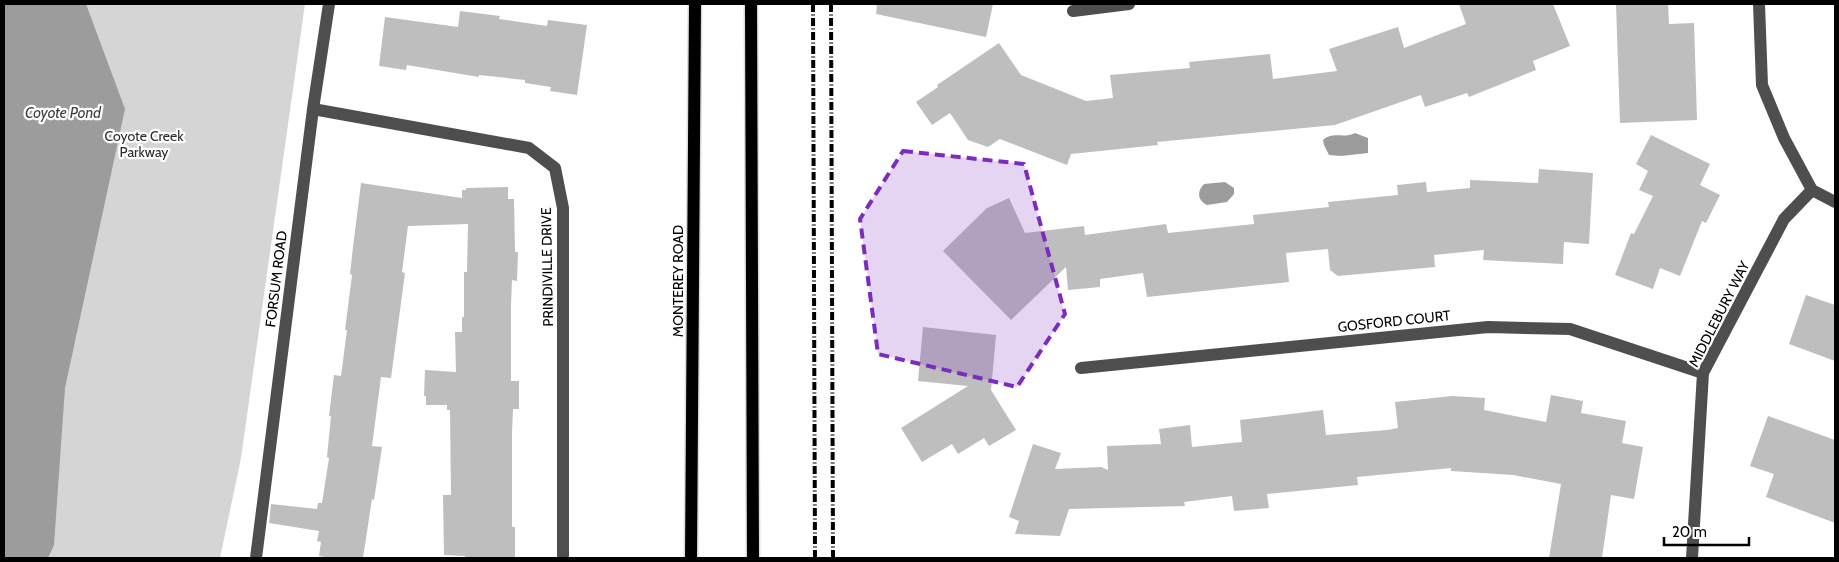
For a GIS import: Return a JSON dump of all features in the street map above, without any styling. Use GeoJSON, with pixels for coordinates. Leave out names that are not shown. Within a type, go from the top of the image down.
{"type":"FeatureCollection","features":[{"type":"Feature","properties":{"kind":"main road","name":"MONTEREY ROAD"},"geometry":{"type":"LineString","coordinates":[[691,558],[695,4]]}},
{"type":"Feature","properties":{"kind":"main road"},"geometry":{"type":"LineString","coordinates":[[751,4],[753,558]]}},
{"type":"Feature","properties":{"kind":"street","name":"FORSUM ROAD"},"geometry":{"type":"LineString","coordinates":[[256,558],[313,110],[329,4]]}},
{"type":"Feature","properties":{"kind":"street"},"geometry":{"type":"LineString","coordinates":[[1073,11],[1129,4]]}},
{"type":"Feature","properties":{"kind":"street"},"geometry":{"type":"LineString","coordinates":[[1759,4],[1762,84],[1784,138],[1812,190],[1835,202]]}},
{"type":"Feature","properties":{"kind":"street","name":"PRINDIVILLE DRIVE"},"geometry":{"type":"LineString","coordinates":[[313,110],[529,148],[555,168],[563,208],[563,558]]}},
{"type":"Feature","properties":{"kind":"street","name":"MIDDLEBURY WAY"},"geometry":{"type":"LineString","coordinates":[[1692,558],[1704,373],[1784,219],[1812,190]]}},
{"type":"Feature","properties":{"kind":"street","name":"GOSFORD COURT"},"geometry":{"type":"LineString","coordinates":[[1081,368],[1488,327],[1570,329],[1704,373]]}},
{"type":"Feature","properties":{"kind":"highlighted area"},"geometry":{"type":"Polygon","coordinates":[[[903,151],[1024,164],[1065,314],[1017,387],[878,354],[860,219],[903,151]]]}},
{"type":"Feature","properties":{"kind":"green space","name":"Coyote Creek Parkway"},"geometry":{"type":"Polygon","coordinates":[[[4,4],[305,4],[241,458],[220,558],[4,558],[4,4]]]}},
{"type":"Feature","properties":{"kind":"water","name":"Coyote Pond"},"geometry":{"type":"Polygon","coordinates":[[[4,4],[86,4],[125,109],[65,388],[54,545],[48,558],[4,558],[4,4]]]}},
{"type":"Feature","properties":{"kind":"water"},"geometry":{"type":"Polygon","coordinates":[[[1355,133],[1368,138],[1368,153],[1341,156],[1329,155],[1323,140],[1335,135],[1351,135],[1355,133]]]}},
{"type":"Feature","properties":{"kind":"water"},"geometry":{"type":"Polygon","coordinates":[[[1225,182],[1234,188],[1234,194],[1227,202],[1207,205],[1201,201],[1199,192],[1204,184],[1225,182]]]}},
{"type":"Feature","properties":{"kind":"building"},"geometry":{"type":"Polygon","coordinates":[[[877,4],[993,4],[986,37],[876,14],[877,4]]]}},
{"type":"Feature","properties":{"kind":"building"},"geometry":{"type":"Polygon","coordinates":[[[1459,4],[1553,4],[1570,46],[1533,61],[1536,70],[1469,97],[1467,93],[1425,107],[1421,95],[1335,125],[1157,142],[1158,145],[1071,154],[1067,165],[1000,139],[988,147],[968,140],[950,113],[932,125],[916,102],[938,87],[937,85],[999,43],[1021,75],[1086,101],[1113,98],[1110,75],[1190,68],[1189,62],[1270,54],[1273,79],[1337,71],[1329,49],[1398,27],[1404,48],[1466,24],[1459,4]]]}},
{"type":"Feature","properties":{"kind":"building"},"geometry":{"type":"Polygon","coordinates":[[[1616,4],[1668,4],[1669,24],[1694,23],[1697,120],[1620,123],[1616,4]]]}},
{"type":"Feature","properties":{"kind":"building"},"geometry":{"type":"Polygon","coordinates":[[[460,11],[500,16],[499,19],[547,26],[548,20],[587,25],[577,95],[550,91],[551,87],[525,83],[525,80],[479,75],[479,77],[407,65],[406,70],[379,66],[385,17],[458,27],[460,11]]]}},
{"type":"Feature","properties":{"kind":"building"},"geometry":{"type":"Polygon","coordinates":[[[1651,135],[1710,164],[1700,185],[1720,195],[1706,223],[1702,221],[1680,276],[1660,268],[1653,289],[1615,275],[1631,233],[1634,234],[1653,196],[1639,190],[1648,171],[1636,164],[1651,135]]]}},
{"type":"Feature","properties":{"kind":"building"},"geometry":{"type":"Polygon","coordinates":[[[1539,169],[1593,173],[1589,244],[1564,242],[1563,264],[1483,260],[1484,250],[1434,255],[1435,267],[1338,276],[1330,270],[1328,249],[1286,253],[1289,282],[1147,297],[1143,273],[1100,279],[1100,287],[1068,290],[1066,267],[1011,320],[943,251],[987,208],[1009,198],[1025,233],[1084,226],[1085,235],[1166,224],[1168,233],[1254,224],[1253,215],[1329,207],[1328,202],[1398,195],[1397,185],[1426,182],[1427,192],[1470,188],[1470,180],[1538,183],[1539,169]]]}},
{"type":"Feature","properties":{"kind":"building"},"geometry":{"type":"Polygon","coordinates":[[[361,183],[462,198],[462,190],[466,190],[466,188],[508,187],[508,199],[514,199],[515,252],[518,252],[517,281],[512,280],[511,381],[519,381],[519,409],[513,409],[512,432],[512,527],[515,527],[515,557],[465,558],[465,556],[444,555],[443,495],[451,495],[450,410],[447,410],[447,405],[426,405],[426,396],[424,396],[425,370],[456,372],[455,332],[462,332],[462,317],[464,317],[464,272],[467,272],[468,224],[408,226],[402,272],[405,273],[391,378],[381,377],[372,446],[382,447],[363,558],[319,556],[321,542],[317,541],[319,531],[269,523],[271,504],[317,509],[318,503],[322,503],[329,458],[327,457],[331,416],[329,416],[334,375],[341,376],[347,330],[345,330],[352,275],[350,274],[361,183]]]}},
{"type":"Feature","properties":{"kind":"building"},"geometry":{"type":"Polygon","coordinates":[[[1806,295],[1835,305],[1835,361],[1789,344],[1806,295]]]}},
{"type":"Feature","properties":{"kind":"building"},"geometry":{"type":"Polygon","coordinates":[[[923,327],[996,335],[991,390],[1016,430],[989,446],[984,438],[958,454],[952,444],[922,462],[901,428],[968,386],[918,381],[923,327]]]}},
{"type":"Feature","properties":{"kind":"building"},"geometry":{"type":"Polygon","coordinates":[[[1551,395],[1583,401],[1581,413],[1626,421],[1622,443],[1643,447],[1634,499],[1611,495],[1602,558],[1549,558],[1561,484],[1513,475],[1451,471],[1451,468],[1357,477],[1358,485],[1267,494],[1269,508],[1234,511],[1232,496],[1184,502],[1185,506],[1069,509],[1060,536],[1015,534],[1019,521],[1009,517],[1033,444],[1061,453],[1055,469],[1101,467],[1108,470],[1107,446],[1161,444],[1159,429],[1190,425],[1192,447],[1242,442],[1240,420],[1323,410],[1326,435],[1387,430],[1398,428],[1395,402],[1452,396],[1485,398],[1484,410],[1546,422],[1551,395]]]}},
{"type":"Feature","properties":{"kind":"building"},"geometry":{"type":"Polygon","coordinates":[[[1768,416],[1835,440],[1835,523],[1766,497],[1774,474],[1750,466],[1768,416]]]}},
{"type":"Feature","properties":{"kind":"railway"},"geometry":{"type":"LineString","coordinates":[[813,4],[815,558]]}},
{"type":"Feature","properties":{"kind":"railway"},"geometry":{"type":"LineString","coordinates":[[831,4],[833,558]]}}]}
